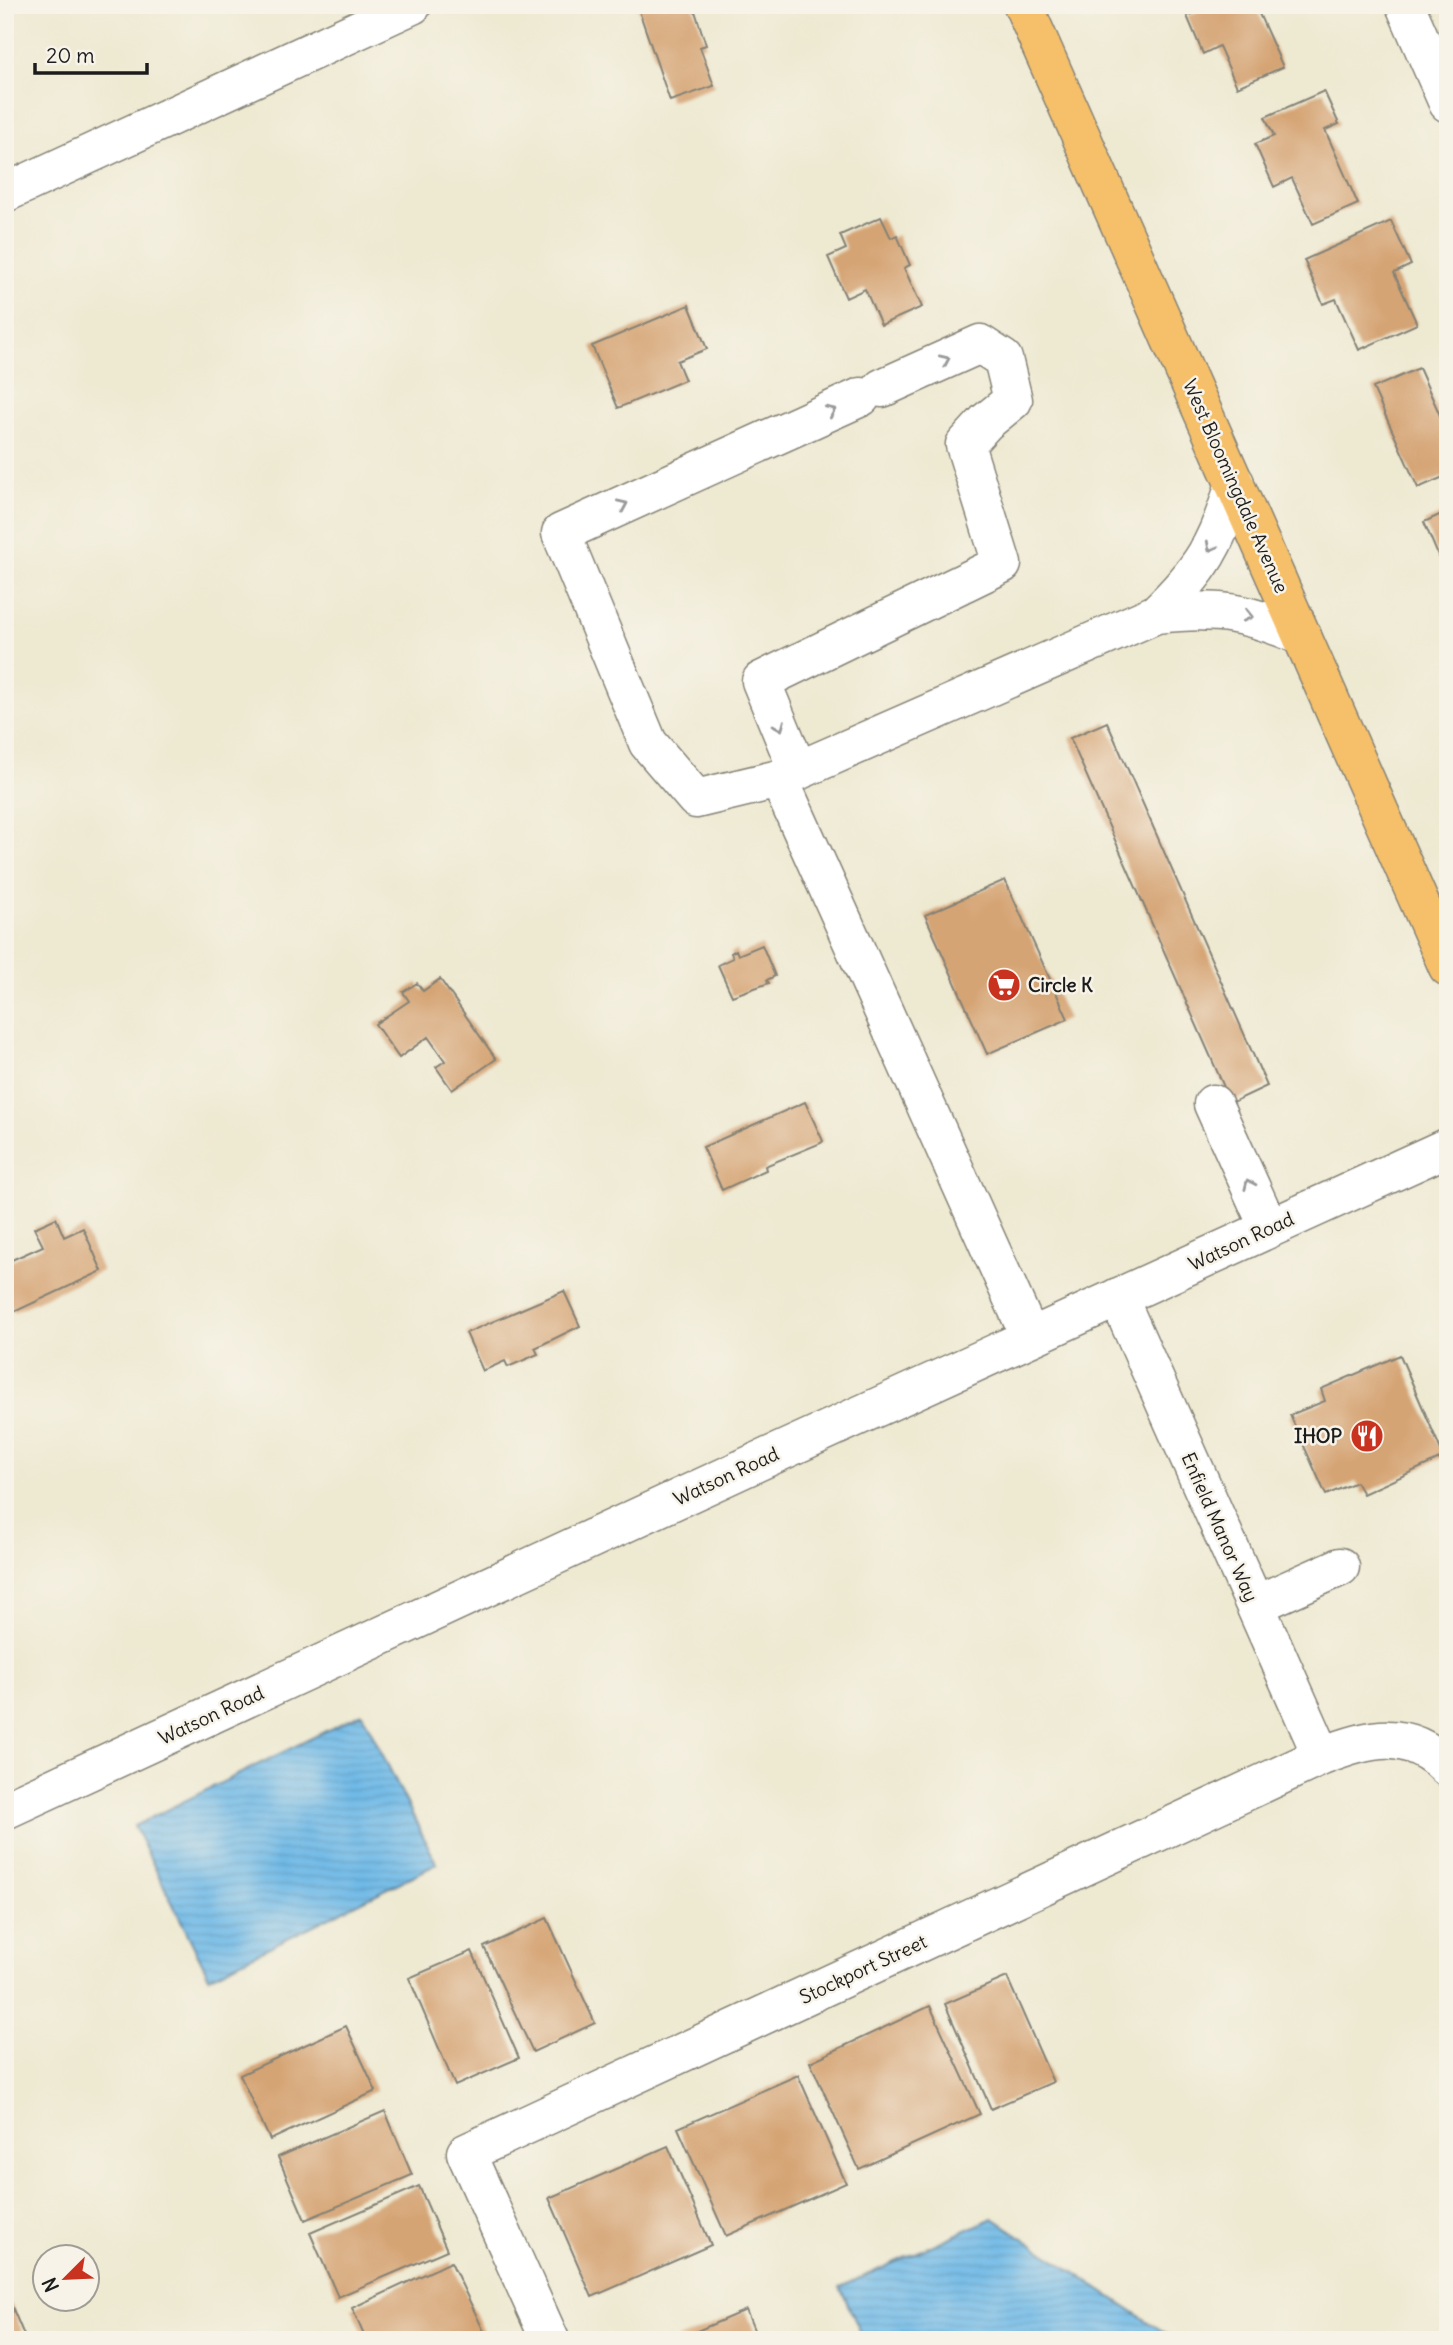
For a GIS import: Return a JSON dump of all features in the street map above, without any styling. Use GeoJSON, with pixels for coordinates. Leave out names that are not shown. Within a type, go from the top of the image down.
{"type":"FeatureCollection","features":[{"type":"Feature","properties":{"kind":"main road","name":"West Bloomingdale Avenue"},"geometry":{"type":"LineString","coordinates":[[1023,5],[1448,967]]}},
{"type":"Feature","properties":{"kind":"street"},"geometry":{"type":"LineString","coordinates":[[5,192],[412,5]]}},
{"type":"Feature","properties":{"kind":"street"},"geometry":{"type":"LineString","coordinates":[[1405,5],[1448,103]]}},
{"type":"Feature","properties":{"kind":"street"},"geometry":{"type":"LineString","coordinates":[[1030,1337],[789,775],[761,681],[1002,564],[965,445],[986,422],[1013,400],[1003,359],[980,344],[561,533],[649,743],[696,799],[789,775],[1157,614],[1194,610],[1228,612],[1266,620],[1302,636]]}},
{"type":"Feature","properties":{"kind":"street"},"geometry":{"type":"LineString","coordinates":[[1157,614],[1185,587],[1203,563],[1217,536],[1235,483]]}},
{"type":"Feature","properties":{"kind":"street"},"geometry":{"type":"LineString","coordinates":[[1213,1104],[1269,1228]]}},
{"type":"Feature","properties":{"kind":"street","name":"Watson Road"},"geometry":{"type":"LineString","coordinates":[[5,1810],[1448,1147]]}},
{"type":"Feature","properties":{"kind":"street","name":"Enfield Manor Way"},"geometry":{"type":"LineString","coordinates":[[1118,1297],[1322,1756]]}},
{"type":"Feature","properties":{"kind":"street"},"geometry":{"type":"LineString","coordinates":[[1255,1605],[1340,1567]]}},
{"type":"Feature","properties":{"kind":"street","name":"Stockport Street"},"geometry":{"type":"LineString","coordinates":[[550,2340],[466,2153],[1322,1756],[1359,1743],[1384,1738],[1410,1742],[1434,1754],[1448,1768]]}},
{"type":"Feature","properties":{"kind":"water"},"geometry":{"type":"Polygon","coordinates":[[[362,1713],[437,1864],[209,1977],[134,1826],[362,1713]]]}},
{"type":"Feature","properties":{"kind":"water"},"geometry":{"type":"Polygon","coordinates":[[[993,2218],[1176,2340],[864,2340],[840,2287],[993,2218]]]}},
{"type":"Feature","properties":{"kind":"building"},"geometry":{"type":"Polygon","coordinates":[[[637,5],[693,5],[706,45],[700,47],[714,86],[670,101],[637,5]]]}},
{"type":"Feature","properties":{"kind":"building"},"geometry":{"type":"Polygon","coordinates":[[[1201,5],[1260,5],[1256,7],[1283,67],[1237,87],[1219,46],[1203,54],[1187,16],[1202,9],[1201,5]]]}},
{"type":"Feature","properties":{"kind":"building"},"geometry":{"type":"Polygon","coordinates":[[[1324,91],[1339,124],[1325,130],[1358,204],[1313,224],[1292,178],[1274,187],[1255,144],[1274,136],[1265,117],[1324,91]]]}},
{"type":"Feature","properties":{"kind":"building"},"geometry":{"type":"Polygon","coordinates":[[[881,217],[891,238],[897,235],[910,265],[904,268],[922,307],[881,325],[865,289],[846,298],[828,257],[846,249],[840,235],[881,217]]]}},
{"type":"Feature","properties":{"kind":"building"},"geometry":{"type":"Polygon","coordinates":[[[1391,221],[1411,265],[1394,273],[1417,324],[1359,350],[1336,299],[1323,304],[1304,260],[1391,221]]]}},
{"type":"Feature","properties":{"kind":"building"},"geometry":{"type":"Polygon","coordinates":[[[689,305],[707,349],[677,361],[685,380],[618,408],[592,346],[689,305]]]}},
{"type":"Feature","properties":{"kind":"building"},"geometry":{"type":"Polygon","coordinates":[[[1419,368],[1443,422],[1448,421],[1448,475],[1418,488],[1373,388],[1419,368]]]}},
{"type":"Feature","properties":{"kind":"building"},"geometry":{"type":"Polygon","coordinates":[[[1448,511],[1448,556],[1440,560],[1424,522],[1448,511]]]}},
{"type":"Feature","properties":{"kind":"building"},"geometry":{"type":"Polygon","coordinates":[[[1107,722],[1267,1086],[1231,1103],[1070,738],[1107,722]]]}},
{"type":"Feature","properties":{"kind":"building","name":"Circle K"},"geometry":{"type":"Polygon","coordinates":[[[1005,880],[1068,1019],[987,1054],[925,915],[1005,880]]]}},
{"type":"Feature","properties":{"kind":"building"},"geometry":{"type":"Polygon","coordinates":[[[762,945],[775,976],[767,980],[769,983],[732,996],[718,965],[733,958],[731,953],[736,950],[738,955],[762,945]]]}},
{"type":"Feature","properties":{"kind":"building"},"geometry":{"type":"Polygon","coordinates":[[[440,979],[496,1059],[452,1090],[436,1067],[445,1061],[428,1037],[399,1058],[375,1024],[409,1001],[403,992],[417,983],[423,991],[440,979]]]}},
{"type":"Feature","properties":{"kind":"building"},"geometry":{"type":"Polygon","coordinates":[[[805,1102],[823,1141],[765,1166],[766,1170],[722,1190],[703,1147],[805,1102]]]}},
{"type":"Feature","properties":{"kind":"building"},"geometry":{"type":"Polygon","coordinates":[[[56,1218],[64,1237],[83,1228],[102,1271],[14,1312],[5,1293],[5,1263],[43,1246],[34,1228],[56,1218]]]}},
{"type":"Feature","properties":{"kind":"building"},"geometry":{"type":"Polygon","coordinates":[[[564,1291],[580,1326],[535,1348],[538,1354],[508,1367],[505,1361],[483,1371],[466,1333],[564,1291]]]}},
{"type":"Feature","properties":{"kind":"building","name":"IHOP"},"geometry":{"type":"Polygon","coordinates":[[[1400,1355],[1444,1457],[1363,1494],[1356,1482],[1326,1495],[1290,1415],[1325,1401],[1321,1389],[1400,1355]]]}},
{"type":"Feature","properties":{"kind":"building"},"geometry":{"type":"Polygon","coordinates":[[[547,1918],[595,2023],[533,2052],[484,1947],[547,1918]]]}},
{"type":"Feature","properties":{"kind":"building"},"geometry":{"type":"Polygon","coordinates":[[[472,1951],[519,2058],[455,2086],[409,1978],[472,1951]]]}},
{"type":"Feature","properties":{"kind":"building"},"geometry":{"type":"Polygon","coordinates":[[[1007,1977],[1053,2082],[991,2109],[945,2004],[1007,1977]]]}},
{"type":"Feature","properties":{"kind":"building"},"geometry":{"type":"Polygon","coordinates":[[[930,2006],[980,2114],[859,2169],[810,2062],[930,2006]]]}},
{"type":"Feature","properties":{"kind":"building"},"geometry":{"type":"Polygon","coordinates":[[[346,2026],[376,2091],[270,2140],[240,2075],[346,2026]]]}},
{"type":"Feature","properties":{"kind":"building"},"geometry":{"type":"Polygon","coordinates":[[[798,2075],[846,2183],[726,2236],[678,2128],[798,2075]]]}},
{"type":"Feature","properties":{"kind":"building"},"geometry":{"type":"Polygon","coordinates":[[[385,2111],[412,2175],[305,2220],[278,2157],[385,2111]]]}},
{"type":"Feature","properties":{"kind":"building"},"geometry":{"type":"Polygon","coordinates":[[[668,2146],[711,2245],[592,2297],[549,2198],[668,2146]]]}},
{"type":"Feature","properties":{"kind":"building"},"geometry":{"type":"Polygon","coordinates":[[[419,2186],[447,2250],[338,2297],[310,2233],[419,2186]]]}},
{"type":"Feature","properties":{"kind":"building"},"geometry":{"type":"Polygon","coordinates":[[[451,2262],[488,2340],[366,2340],[352,2308],[451,2262]]]}},
{"type":"Feature","properties":{"kind":"building"},"geometry":{"type":"Polygon","coordinates":[[[5,2290],[26,2340],[5,2340],[5,2290]]]}},
{"type":"Feature","properties":{"kind":"building"},"geometry":{"type":"Polygon","coordinates":[[[746,2310],[758,2340],[676,2340],[746,2310]]]}},
{"type":"Feature","properties":{"kind":"place","name":"Circle K"},"geometry":{"type":"Point","coordinates":[1004,985]}},
{"type":"Feature","properties":{"kind":"place","name":"IHOP"},"geometry":{"type":"Point","coordinates":[1367,1436]}}]}
